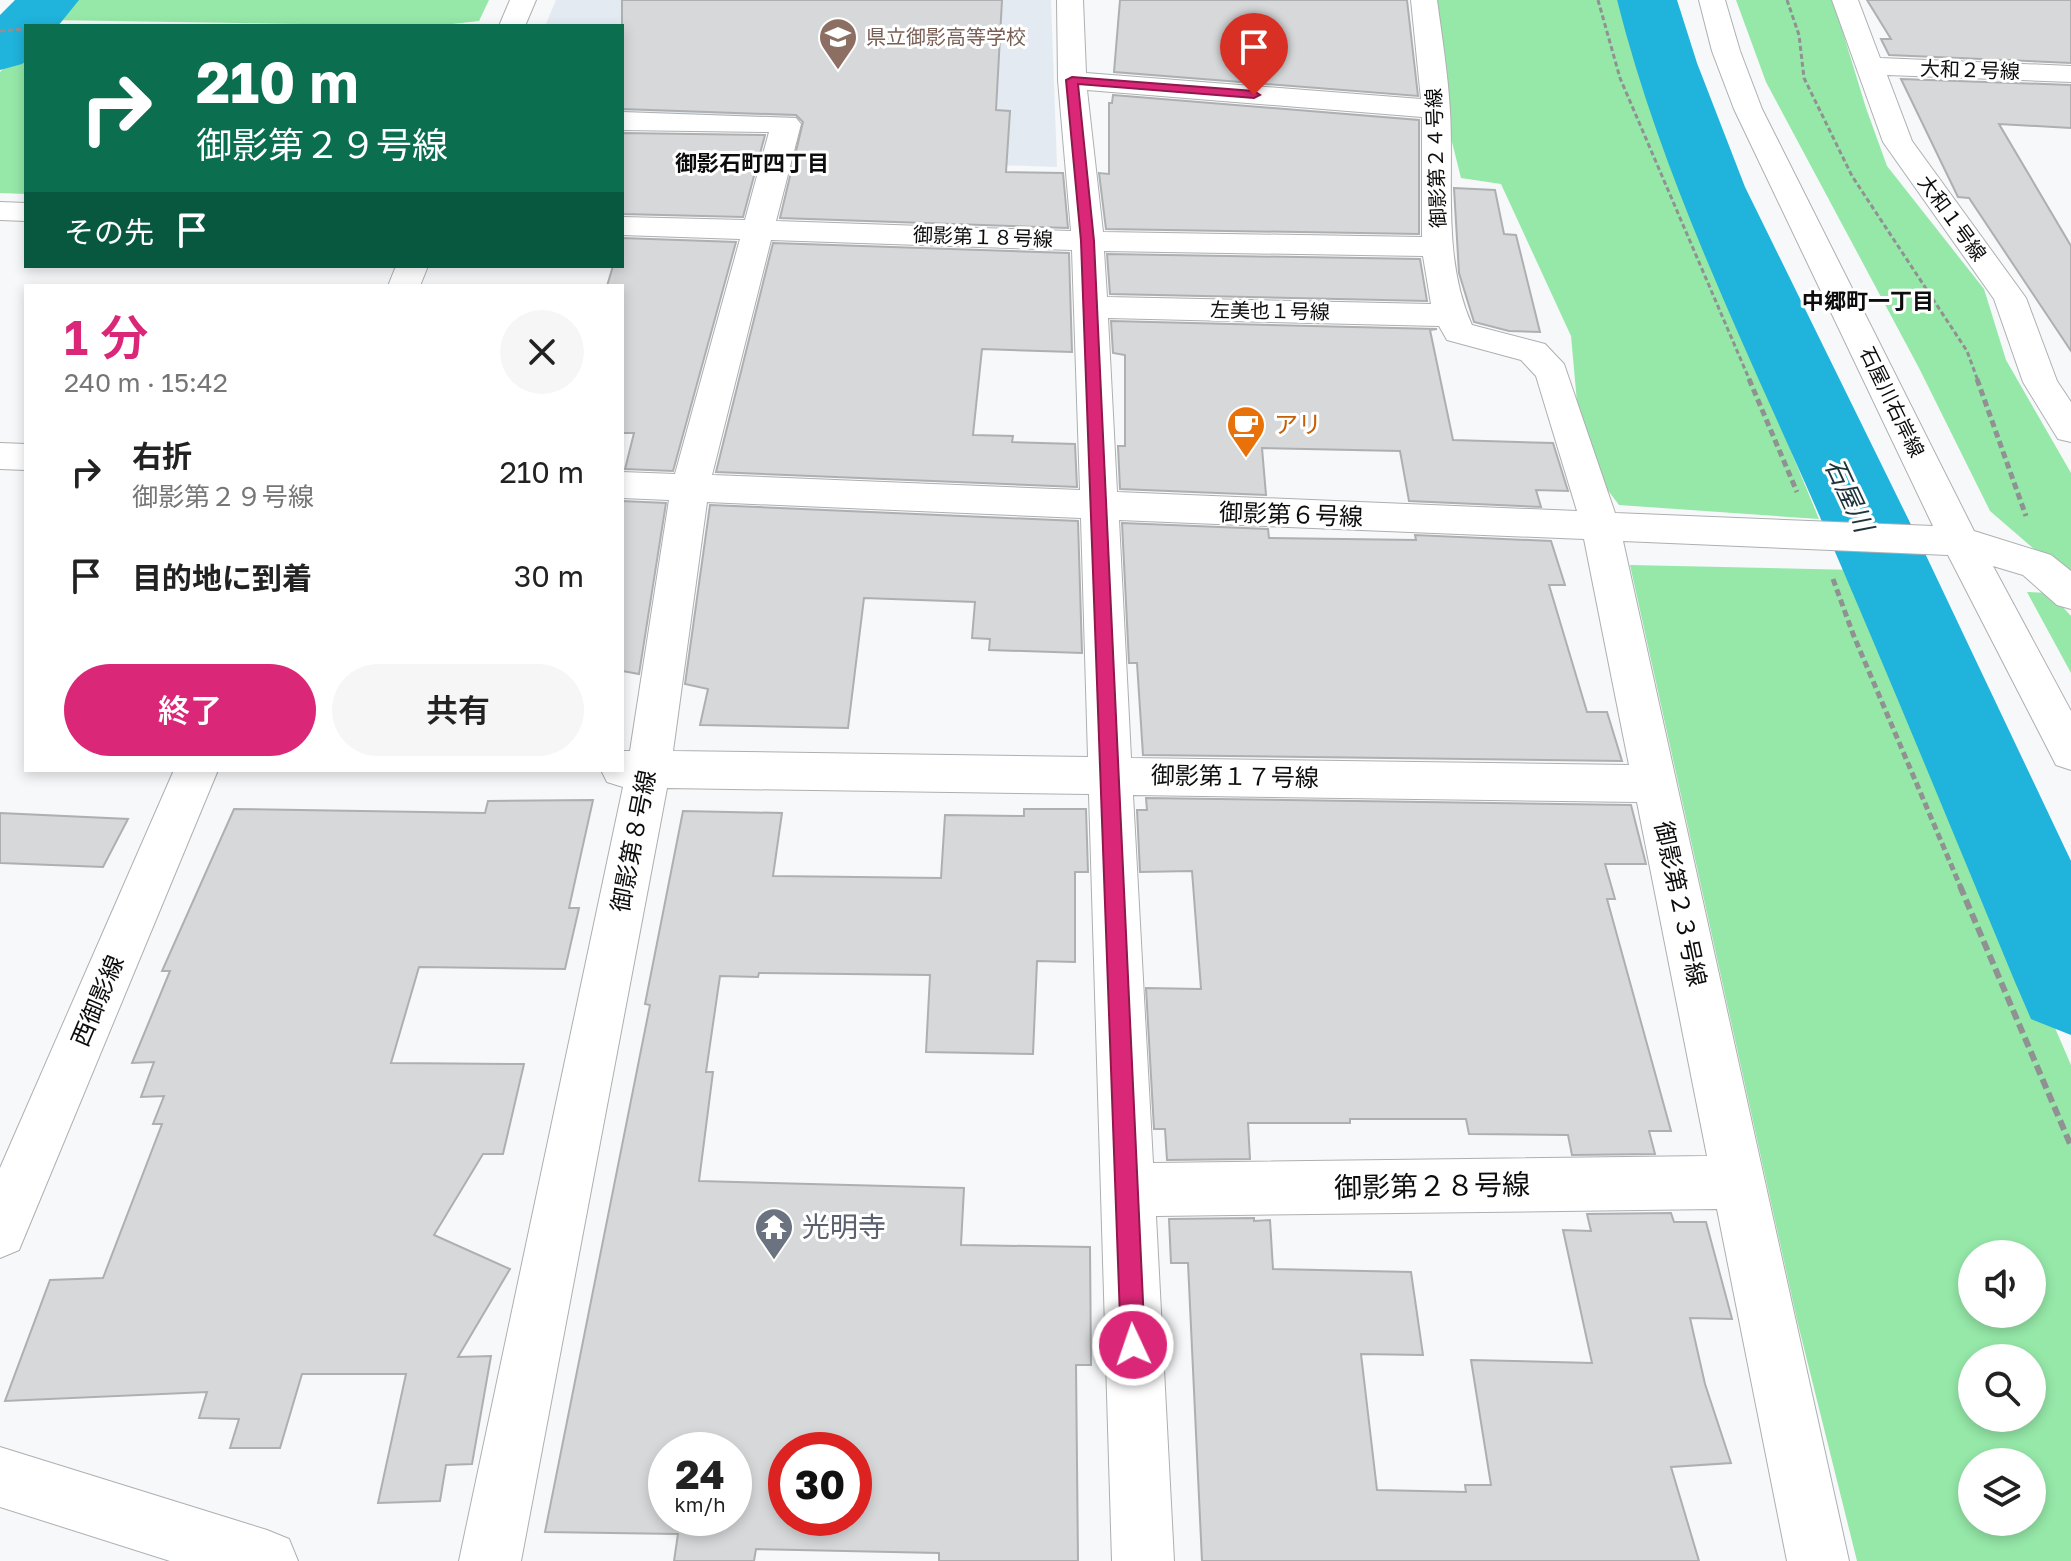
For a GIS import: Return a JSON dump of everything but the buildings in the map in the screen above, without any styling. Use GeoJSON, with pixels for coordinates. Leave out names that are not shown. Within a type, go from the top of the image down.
{"type":"FeatureCollection","features":[{"type":"Feature","properties":{"kind":"street"},"geometry":{"type":"LineString","coordinates":[[513,24],[523,0]]}},
{"type":"Feature","properties":{"kind":"street"},"geometry":{"type":"LineString","coordinates":[[1070,0],[1072,80],[1088,241],[1143,1561]]}},
{"type":"Feature","properties":{"kind":"street","name":"御影第２４号線"},"geometry":{"type":"LineString","coordinates":[[1424,0],[1435,109],[1439,247],[1449,315]]}},
{"type":"Feature","properties":{"kind":"street","name":"石屋川右岸線"},"geometry":{"type":"LineString","coordinates":[[1712,0],[1726,51],[1748,109],[1960,541],[2071,752]]}},
{"type":"Feature","properties":{"kind":"street","name":"大和１号線"},"geometry":{"type":"LineString","coordinates":[[1845,0],[1898,142],[2010,298],[2040,382],[2071,430]]}},
{"type":"Feature","properties":{"kind":"street","name":"大和２号線"},"geometry":{"type":"LineString","coordinates":[[1870,66],[2071,74]]}},
{"type":"Feature","properties":{"kind":"street"},"geometry":{"type":"LineString","coordinates":[[1072,80],[1435,109]]}},
{"type":"Feature","properties":{"kind":"street","name":"御影第８号線"},"geometry":{"type":"LineString","coordinates":[[490,1561],[635,769],[690,488],[786,124],[624,121]]}},
{"type":"Feature","properties":{"kind":"street"},"geometry":{"type":"LineString","coordinates":[[0,211],[24,212]]}},
{"type":"Feature","properties":{"kind":"street","name":"御影第１８号線"},"geometry":{"type":"LineString","coordinates":[[624,226],[1088,241],[1439,247]]}},
{"type":"Feature","properties":{"kind":"street","name":"左美也１号線"},"geometry":{"type":"LineString","coordinates":[[1091,307],[1449,315]]}},
{"type":"Feature","properties":{"kind":"street","name":"御影第２３号線"},"geometry":{"type":"LineString","coordinates":[[1449,315],[1459,332],[1533,352],[1552,372],[1601,527],[1818,1561]]}},
{"type":"Feature","properties":{"kind":"street"},"geometry":{"type":"LineString","coordinates":[[0,456],[24,457]]}},
{"type":"Feature","properties":{"kind":"street","name":"御影第６号線"},"geometry":{"type":"LineString","coordinates":[[624,485],[1960,541],[2037,565]]}},
{"type":"Feature","properties":{"kind":"street"},"geometry":{"type":"LineString","coordinates":[[2037,565],[2071,594]]}},
{"type":"Feature","properties":{"kind":"street","name":"御影第１７号線"},"geometry":{"type":"LineString","coordinates":[[635,769],[1655,784]]}},
{"type":"Feature","properties":{"kind":"street","name":"西御影線"},"geometry":{"type":"LineString","coordinates":[[0,1231],[195,772]]}},
{"type":"Feature","properties":{"kind":"street","name":"御影第２８号線"},"geometry":{"type":"LineString","coordinates":[[1126,1190],[1738,1182]]}},
{"type":"Feature","properties":{"kind":"street"},"geometry":{"type":"LineString","coordinates":[[0,1477],[267,1561]]}},
{"type":"Feature","properties":{"kind":"path"},"geometry":{"type":"LineString","coordinates":[[1787,0],[1799,35],[1804,78],[1852,176],[1967,351],[2041,557],[2037,565]]}},
{"type":"Feature","properties":{"kind":"path"},"geometry":{"type":"LineString","coordinates":[[0,31],[24,29]]}},
{"type":"Feature","properties":{"kind":"shaded area","name":"県立御影高等学校"},"geometry":{"type":"Polygon","coordinates":[[[556,0],[1051,0],[1057,167],[798,158],[806,121],[624,116],[624,24],[546,24],[556,0]]]}},
{"type":"Feature","properties":{"kind":"green space"},"geometry":{"type":"Polygon","coordinates":[[[67,0],[489,0],[479,21],[452,24],[48,20],[67,0]]]}},
{"type":"Feature","properties":{"kind":"green space"},"geometry":{"type":"Polygon","coordinates":[[[1434,0],[1617,0],[1653,116],[1819,519],[1619,505],[1595,473],[1577,402],[1571,336],[1501,184],[1461,178],[1448,126],[1434,0]]]}},
{"type":"Feature","properties":{"kind":"green space"},"geometry":{"type":"Polygon","coordinates":[[[1736,0],[1833,0],[1887,166],[1984,289],[2006,360],[2071,473],[2071,581],[1990,511],[1919,368],[1766,82],[1736,0]]]}},
{"type":"Feature","properties":{"kind":"green space"},"geometry":{"type":"Polygon","coordinates":[[[24,48],[24,194],[0,193],[0,72],[24,48]]]}},
{"type":"Feature","properties":{"kind":"green space"},"geometry":{"type":"Polygon","coordinates":[[[1630,565],[1857,570],[2071,1065],[2071,1561],[1857,1561],[1797,1320],[1630,565]]]}},
{"type":"Feature","properties":{"kind":"green space"},"geometry":{"type":"Polygon","coordinates":[[[2027,592],[2050,593],[2071,616],[2071,673],[2027,592]]]}},
{"type":"Feature","properties":{"kind":"waterway"},"geometry":{"type":"LineString","coordinates":[[26,24],[49,0]]}},
{"type":"Feature","properties":{"kind":"waterway","name":"石屋川"},"geometry":{"type":"LineString","coordinates":[[1647,0],[1686,126],[1710,187],[1849,485],[2071,982]]}},
{"type":"Feature","properties":{"kind":"waterway"},"geometry":{"type":"LineString","coordinates":[[0,51],[24,26]]}},
{"type":"Feature","properties":{"kind":"place","name":"県立御影高等学校"},"geometry":{"type":"Point","coordinates":[838,71]}},
{"type":"Feature","properties":{"kind":"place","name":"アリ"},"geometry":{"type":"Point","coordinates":[1246,459]}},
{"type":"Feature","properties":{"kind":"place","name":"光明寺"},"geometry":{"type":"Point","coordinates":[774,1261]}},
{"type":"Feature","properties":{"kind":"district","name":"御影石町四丁目"},"geometry":{"type":"Point","coordinates":[752,163]}},
{"type":"Feature","properties":{"kind":"district","name":"中郷町一丁目"},"geometry":{"type":"Point","coordinates":[1868,301]}},
{"type":"Feature","properties":{"kind":"route"},"geometry":{"type":"LineString","coordinates":[[1133,1345],[1088,241],[1072,80],[1254,95]]}}]}
